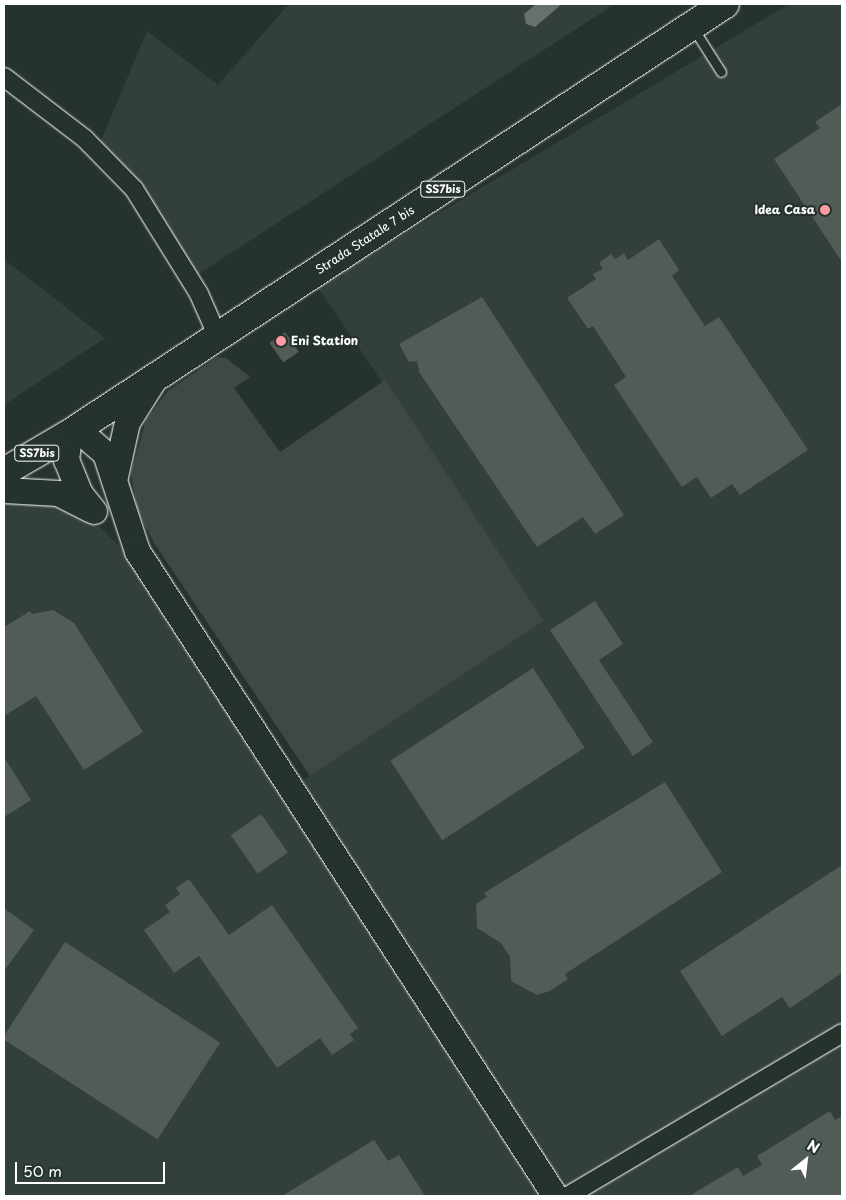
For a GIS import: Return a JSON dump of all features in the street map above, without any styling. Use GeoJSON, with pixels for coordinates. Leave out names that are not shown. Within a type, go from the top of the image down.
{"type":"FeatureCollection","features":[{"type":"Feature","properties":{"kind":"main road","name":"Strada Statale 7 bis"},"geometry":{"type":"LineString","coordinates":[[4,472],[69,434],[162,374],[724,4]]}},
{"type":"Feature","properties":{"kind":"street"},"geometry":{"type":"LineString","coordinates":[[4,77],[85,139],[134,189],[199,294],[218,337]]}},
{"type":"Feature","properties":{"kind":"street"},"geometry":{"type":"LineString","coordinates":[[114,476],[126,422],[146,387],[162,374]]}},
{"type":"Feature","properties":{"kind":"street"},"geometry":{"type":"LineString","coordinates":[[137,551],[94,511],[80,494],[66,460],[69,434],[84,435],[96,443],[114,476],[125,526],[137,551],[555,1196]]}},
{"type":"Feature","properties":{"kind":"street"},"geometry":{"type":"LineString","coordinates":[[4,490],[58,493],[94,511]]}},
{"type":"Feature","properties":{"kind":"street"},"geometry":{"type":"LineString","coordinates":[[568,1196],[842,1033]]}},
{"type":"Feature","properties":{"kind":"lane"},"geometry":{"type":"LineString","coordinates":[[691,26],[721,72]]}},
{"type":"Feature","properties":{"kind":"shaded area"},"geometry":{"type":"Polygon","coordinates":[[[289,4],[615,4],[197,275],[141,184],[100,143],[147,31],[218,85],[289,4]]]}},
{"type":"Feature","properties":{"kind":"shaded area"},"geometry":{"type":"Polygon","coordinates":[[[536,4],[562,4],[535,27],[526,24],[524,14],[536,4]]]}},
{"type":"Feature","properties":{"kind":"shaded area"},"geometry":{"type":"Polygon","coordinates":[[[789,4],[842,4],[842,1196],[4,1196],[4,498],[42,499],[95,522],[129,556],[282,794],[544,621],[317,286],[789,4]]]}},
{"type":"Feature","properties":{"kind":"shaded area"},"geometry":{"type":"Polygon","coordinates":[[[4,259],[105,338],[4,405],[4,259]]]}},
{"type":"Feature","properties":{"kind":"shaded area"},"geometry":{"type":"Polygon","coordinates":[[[217,357],[226,358],[250,377],[234,388],[280,452],[385,380],[544,621],[310,776],[154,543],[137,510],[131,473],[146,420],[168,391],[217,357]]]}},
{"type":"Feature","properties":{"kind":"building","name":"Idea Casa"},"geometry":{"type":"Polygon","coordinates":[[[842,104],[842,262],[774,159],[820,128],[815,122],[842,104]]]}},
{"type":"Feature","properties":{"kind":"building"},"geometry":{"type":"Polygon","coordinates":[[[659,239],[679,270],[672,276],[705,326],[719,317],[808,450],[740,495],[732,484],[711,498],[697,477],[682,487],[614,385],[626,377],[593,326],[588,329],[567,298],[596,279],[593,274],[603,269],[599,263],[611,254],[615,259],[624,253],[628,260],[659,239]]]}},
{"type":"Feature","properties":{"kind":"building"},"geometry":{"type":"Polygon","coordinates":[[[482,297],[624,515],[595,534],[583,517],[537,547],[419,372],[417,361],[409,362],[399,344],[482,297]]]}},
{"type":"Feature","properties":{"kind":"building"},"geometry":{"type":"Polygon","coordinates":[[[285,332],[299,352],[283,363],[269,343],[285,332]]]}},
{"type":"Feature","properties":{"kind":"building"},"geometry":{"type":"Polygon","coordinates":[[[595,601],[623,644],[599,660],[653,742],[633,756],[550,630],[595,601]]]}},
{"type":"Feature","properties":{"kind":"building"},"geometry":{"type":"Polygon","coordinates":[[[53,610],[74,623],[143,732],[84,770],[36,696],[4,716],[4,627],[30,611],[32,614],[53,610]]]}},
{"type":"Feature","properties":{"kind":"building"},"geometry":{"type":"Polygon","coordinates":[[[533,668],[585,748],[442,840],[390,761],[533,668]]]}},
{"type":"Feature","properties":{"kind":"building"},"geometry":{"type":"Polygon","coordinates":[[[4,757],[31,800],[4,817],[4,757]]]}},
{"type":"Feature","properties":{"kind":"building"},"geometry":{"type":"Polygon","coordinates":[[[665,782],[722,872],[565,974],[568,979],[550,991],[537,995],[511,981],[510,957],[501,943],[477,928],[476,904],[487,897],[484,893],[665,782]]]}},
{"type":"Feature","properties":{"kind":"building"},"geometry":{"type":"Polygon","coordinates":[[[261,814],[288,853],[258,874],[231,835],[261,814]]]}},
{"type":"Feature","properties":{"kind":"building"},"geometry":{"type":"Polygon","coordinates":[[[842,865],[842,973],[790,1008],[782,997],[722,1036],[680,971],[842,865]]]}},
{"type":"Feature","properties":{"kind":"building"},"geometry":{"type":"Polygon","coordinates":[[[189,879],[229,935],[272,905],[358,1028],[350,1034],[354,1040],[332,1055],[320,1038],[277,1068],[199,956],[174,973],[144,930],[170,912],[165,905],[180,894],[176,888],[189,879]]]}},
{"type":"Feature","properties":{"kind":"building"},"geometry":{"type":"Polygon","coordinates":[[[4,908],[34,930],[4,971],[4,908]]]}},
{"type":"Feature","properties":{"kind":"building"},"geometry":{"type":"Polygon","coordinates":[[[65,942],[220,1043],[158,1139],[4,1040],[4,1036],[65,942]]]}},
{"type":"Feature","properties":{"kind":"building"},"geometry":{"type":"Polygon","coordinates":[[[830,1111],[835,1120],[842,1116],[842,1196],[689,1196],[738,1167],[743,1176],[762,1165],[757,1156],[830,1111]]]}},
{"type":"Feature","properties":{"kind":"building"},"geometry":{"type":"Polygon","coordinates":[[[374,1140],[388,1161],[399,1155],[425,1196],[282,1196],[374,1140]]]}},
{"type":"Feature","properties":{"kind":"place","name":"Idea Casa"},"geometry":{"type":"Point","coordinates":[825,210]}},
{"type":"Feature","properties":{"kind":"place","name":"Eni Station"},"geometry":{"type":"Point","coordinates":[281,341]}}]}
